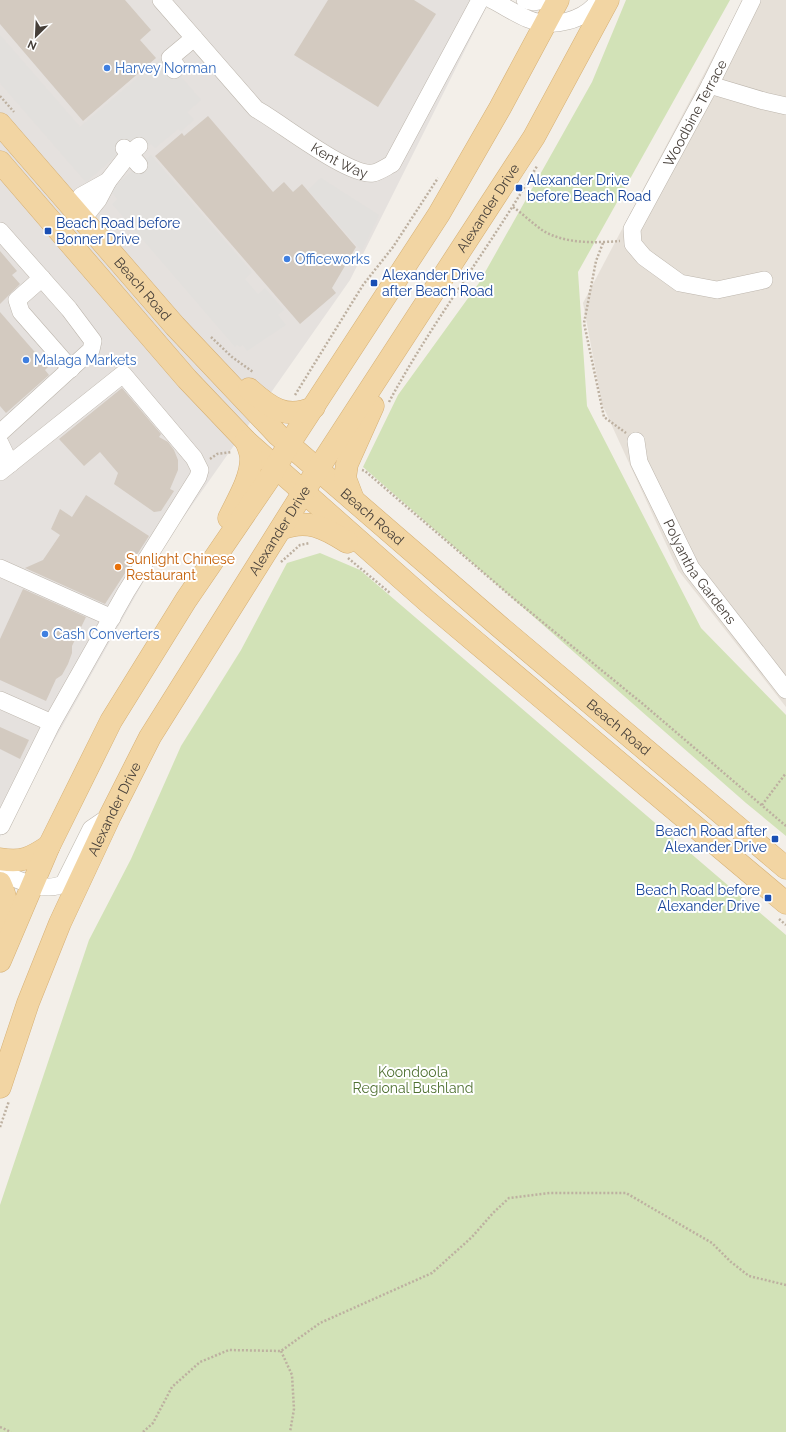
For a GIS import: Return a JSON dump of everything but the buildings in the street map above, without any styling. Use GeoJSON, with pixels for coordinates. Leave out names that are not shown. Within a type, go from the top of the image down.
{"type":"FeatureCollection","features":[{"type":"Feature","properties":{"kind":"main road"},"geometry":{"type":"LineString","coordinates":[[0,961],[49,846],[111,721],[186,600],[268,480],[289,444],[439,214],[500,108],[558,0]]}},
{"type":"Feature","properties":{"kind":"main road","name":"Alexander Drive"},"geometry":{"type":"LineString","coordinates":[[5,1093],[28,1003],[60,923],[110,816],[150,737],[318,469],[534,137],[608,0]]}},
{"type":"Feature","properties":{"kind":"main road","name":"Beach Road"},"geometry":{"type":"LineString","coordinates":[[7,118],[175,326],[274,430],[500,627],[786,868]]}},
{"type":"Feature","properties":{"kind":"main road","name":"Beach Road"},"geometry":{"type":"LineString","coordinates":[[0,162],[187,379],[239,446],[276,466],[428,602],[780,909]]}},
{"type":"Feature","properties":{"kind":"main road"},"geometry":{"type":"LineString","coordinates":[[79,208],[71,217],[76,235],[101,266],[102,280]]}},
{"type":"Feature","properties":{"kind":"main road"},"geometry":{"type":"LineString","coordinates":[[353,499],[345,478],[347,464],[364,423],[415,321]]}},
{"type":"Feature","properties":{"kind":"main road"},"geometry":{"type":"LineString","coordinates":[[175,326],[204,345],[259,398],[275,409],[291,414],[304,412],[314,407]]}},
{"type":"Feature","properties":{"kind":"main road"},"geometry":{"type":"LineString","coordinates":[[186,600],[199,564],[222,533],[241,494],[251,458],[239,446]]}},
{"type":"Feature","properties":{"kind":"main road"},"geometry":{"type":"LineString","coordinates":[[281,529],[292,524],[301,523],[327,530],[353,546],[402,589],[428,602]]}},
{"type":"Feature","properties":{"kind":"main road"},"geometry":{"type":"LineString","coordinates":[[0,859],[19,861],[30,858],[49,846]]}},
{"type":"Feature","properties":{"kind":"main road"},"geometry":{"type":"LineString","coordinates":[[0,883],[6,901],[7,911],[0,961]]}},
{"type":"Feature","properties":{"kind":"street","name":"Kent Way"},"geometry":{"type":"LineString","coordinates":[[161,0],[256,109],[274,118],[311,146],[352,168],[372,173],[392,164],[480,0]]}},
{"type":"Feature","properties":{"kind":"street"},"geometry":{"type":"LineString","coordinates":[[492,0],[530,20],[560,23],[579,17],[599,0]]}},
{"type":"Feature","properties":{"kind":"street"},"geometry":{"type":"LineString","coordinates":[[525,0],[534,2],[545,0]]}},
{"type":"Feature","properties":{"kind":"street","name":"Woodbine Terrace"},"geometry":{"type":"LineString","coordinates":[[633,239],[632,229],[710,85],[752,0]]}},
{"type":"Feature","properties":{"kind":"street"},"geometry":{"type":"LineString","coordinates":[[174,70],[177,67],[170,58],[194,38]]}},
{"type":"Feature","properties":{"kind":"street"},"geometry":{"type":"LineString","coordinates":[[710,85],[786,106]]}},
{"type":"Feature","properties":{"kind":"street"},"geometry":{"type":"LineString","coordinates":[[79,208],[108,182],[133,153]]}},
{"type":"Feature","properties":{"kind":"street"},"geometry":{"type":"LineString","coordinates":[[79,208],[98,200],[108,182]]}},
{"type":"Feature","properties":{"kind":"street"},"geometry":{"type":"LineString","coordinates":[[0,230],[69,309],[93,341],[91,350],[0,433]]}},
{"type":"Feature","properties":{"kind":"street"},"geometry":{"type":"LineString","coordinates":[[633,239],[633,244],[644,257],[680,283],[718,290],[764,280]]}},
{"type":"Feature","properties":{"kind":"street"},"geometry":{"type":"LineString","coordinates":[[42,278],[17,300],[21,312],[71,369]]}},
{"type":"Feature","properties":{"kind":"street"},"geometry":{"type":"LineString","coordinates":[[0,442],[5,468],[123,374],[194,458],[200,470],[198,477],[112,618],[52,723],[2,826],[0,826]]}},
{"type":"Feature","properties":{"kind":"street","name":"Polyantha Gardens"},"geometry":{"type":"LineString","coordinates":[[636,441],[639,462],[691,568],[786,690]]}},
{"type":"Feature","properties":{"kind":"street"},"geometry":{"type":"LineString","coordinates":[[0,568],[112,618]]}},
{"type":"Feature","properties":{"kind":"street"},"geometry":{"type":"LineString","coordinates":[[0,700],[52,723]]}},
{"type":"Feature","properties":{"kind":"street"},"geometry":{"type":"LineString","coordinates":[[0,872],[15,879],[48,889],[58,887],[64,883],[92,830],[110,816]]}},
{"type":"Feature","properties":{"kind":"path"},"geometry":{"type":"LineString","coordinates":[[0,96],[7,118]]}},
{"type":"Feature","properties":{"kind":"path"},"geometry":{"type":"LineString","coordinates":[[291,414],[291,401],[347,309],[363,285],[393,247],[441,173]]}},
{"type":"Feature","properties":{"kind":"path"},"geometry":{"type":"LineString","coordinates":[[513,207],[543,230],[561,239],[603,242],[633,239]]}},
{"type":"Feature","properties":{"kind":"path"},"geometry":{"type":"LineString","coordinates":[[603,242],[596,261],[584,323],[604,417],[636,441]]}},
{"type":"Feature","properties":{"kind":"path"},"geometry":{"type":"LineString","coordinates":[[209,335],[232,357],[254,373]]}},
{"type":"Feature","properties":{"kind":"path"},"geometry":{"type":"LineString","coordinates":[[197,465],[217,454],[239,446]]}},
{"type":"Feature","properties":{"kind":"path"},"geometry":{"type":"LineString","coordinates":[[365,471],[513,598],[643,704],[786,826]]}},
{"type":"Feature","properties":{"kind":"path"},"geometry":{"type":"LineString","coordinates":[[277,568],[288,554],[300,545],[316,542]]}},
{"type":"Feature","properties":{"kind":"path"},"geometry":{"type":"LineString","coordinates":[[343,555],[391,594]]}},
{"type":"Feature","properties":{"kind":"path"},"geometry":{"type":"LineString","coordinates":[[762,806],[786,773]]}},
{"type":"Feature","properties":{"kind":"path"},"geometry":{"type":"LineString","coordinates":[[780,909],[786,925]]}},
{"type":"Feature","properties":{"kind":"path"},"geometry":{"type":"LineString","coordinates":[[0,1127],[5,1093]]}},
{"type":"Feature","properties":{"kind":"path"},"geometry":{"type":"LineString","coordinates":[[143,1432],[152,1423],[172,1387],[200,1362],[229,1350],[281,1351],[320,1323],[432,1273],[472,1237],[493,1213],[509,1198],[550,1193],[626,1193],[712,1243],[732,1262],[750,1276],[786,1285]]}},
{"type":"Feature","properties":{"kind":"path"},"geometry":{"type":"LineString","coordinates":[[281,1351],[292,1375],[294,1409],[290,1432]]}},
{"type":"Feature","properties":{"kind":"path"},"geometry":{"type":"LineString","coordinates":[[0,1427],[11,1432]]}},
{"type":"Feature","properties":{"kind":"shaded area"},"geometry":{"type":"Polygon","coordinates":[[[0,0],[490,0],[350,280],[164,545],[0,837],[0,0]]]}},
{"type":"Feature","properties":{"kind":"shaded area"},"geometry":{"type":"Polygon","coordinates":[[[743,0],[786,0],[786,707],[678,570],[602,404],[583,303],[743,0]]]}},
{"type":"Feature","properties":{"kind":"shaded area"},"geometry":{"type":"Polygon","coordinates":[[[0,35],[80,127],[163,56],[201,100],[187,112],[194,120],[181,131],[178,129],[155,148],[151,144],[143,150],[134,140],[86,182],[0,83],[0,35]]]}},
{"type":"Feature","properties":{"kind":"shaded area"},"geometry":{"type":"Polygon","coordinates":[[[151,155],[252,272],[245,279],[258,294],[265,288],[284,310],[278,315],[286,325],[247,351],[243,345],[240,347],[237,345],[235,347],[112,204],[117,199],[110,190],[151,155]]]}},
{"type":"Feature","properties":{"kind":"shaded area"},"geometry":{"type":"Polygon","coordinates":[[[321,178],[379,215],[362,251],[308,190],[321,178]]]}},
{"type":"Feature","properties":{"kind":"green space"},"geometry":{"type":"Polygon","coordinates":[[[626,0],[730,0],[578,272],[587,406],[701,628],[786,715],[786,836],[746,803],[363,467],[398,395],[479,283],[592,82],[626,0]]]}},
{"type":"Feature","properties":{"kind":"green space","name":"Koondoola Regional Bushland"},"geometry":{"type":"Polygon","coordinates":[[[320,553],[360,570],[786,935],[786,1432],[0,1432],[0,1205],[89,940],[131,859],[181,746],[241,650],[287,563],[320,553]]]}},
{"type":"Feature","properties":{"kind":"place","name":"Harvey Norman"},"geometry":{"type":"Point","coordinates":[107,68]}},
{"type":"Feature","properties":{"kind":"place","name":"Alexander Drive before Beach Road"},"geometry":{"type":"Point","coordinates":[519,188]}},
{"type":"Feature","properties":{"kind":"place","name":"Beach Road before Bonner Drive"},"geometry":{"type":"Point","coordinates":[48,231]}},
{"type":"Feature","properties":{"kind":"place","name":"Officeworks"},"geometry":{"type":"Point","coordinates":[287,259]}},
{"type":"Feature","properties":{"kind":"place","name":"Alexander Drive after Beach Road"},"geometry":{"type":"Point","coordinates":[374,283]}},
{"type":"Feature","properties":{"kind":"place","name":"Malaga Markets"},"geometry":{"type":"Point","coordinates":[26,360]}},
{"type":"Feature","properties":{"kind":"place","name":"Sunlight Chinese Restaurant"},"geometry":{"type":"Point","coordinates":[118,567]}},
{"type":"Feature","properties":{"kind":"place","name":"Cash Converters"},"geometry":{"type":"Point","coordinates":[45,634]}},
{"type":"Feature","properties":{"kind":"place","name":"Beach Road after Alexander Drive"},"geometry":{"type":"Point","coordinates":[775,839]}},
{"type":"Feature","properties":{"kind":"place","name":"Beach Road before Alexander Drive"},"geometry":{"type":"Point","coordinates":[768,898]}}]}
